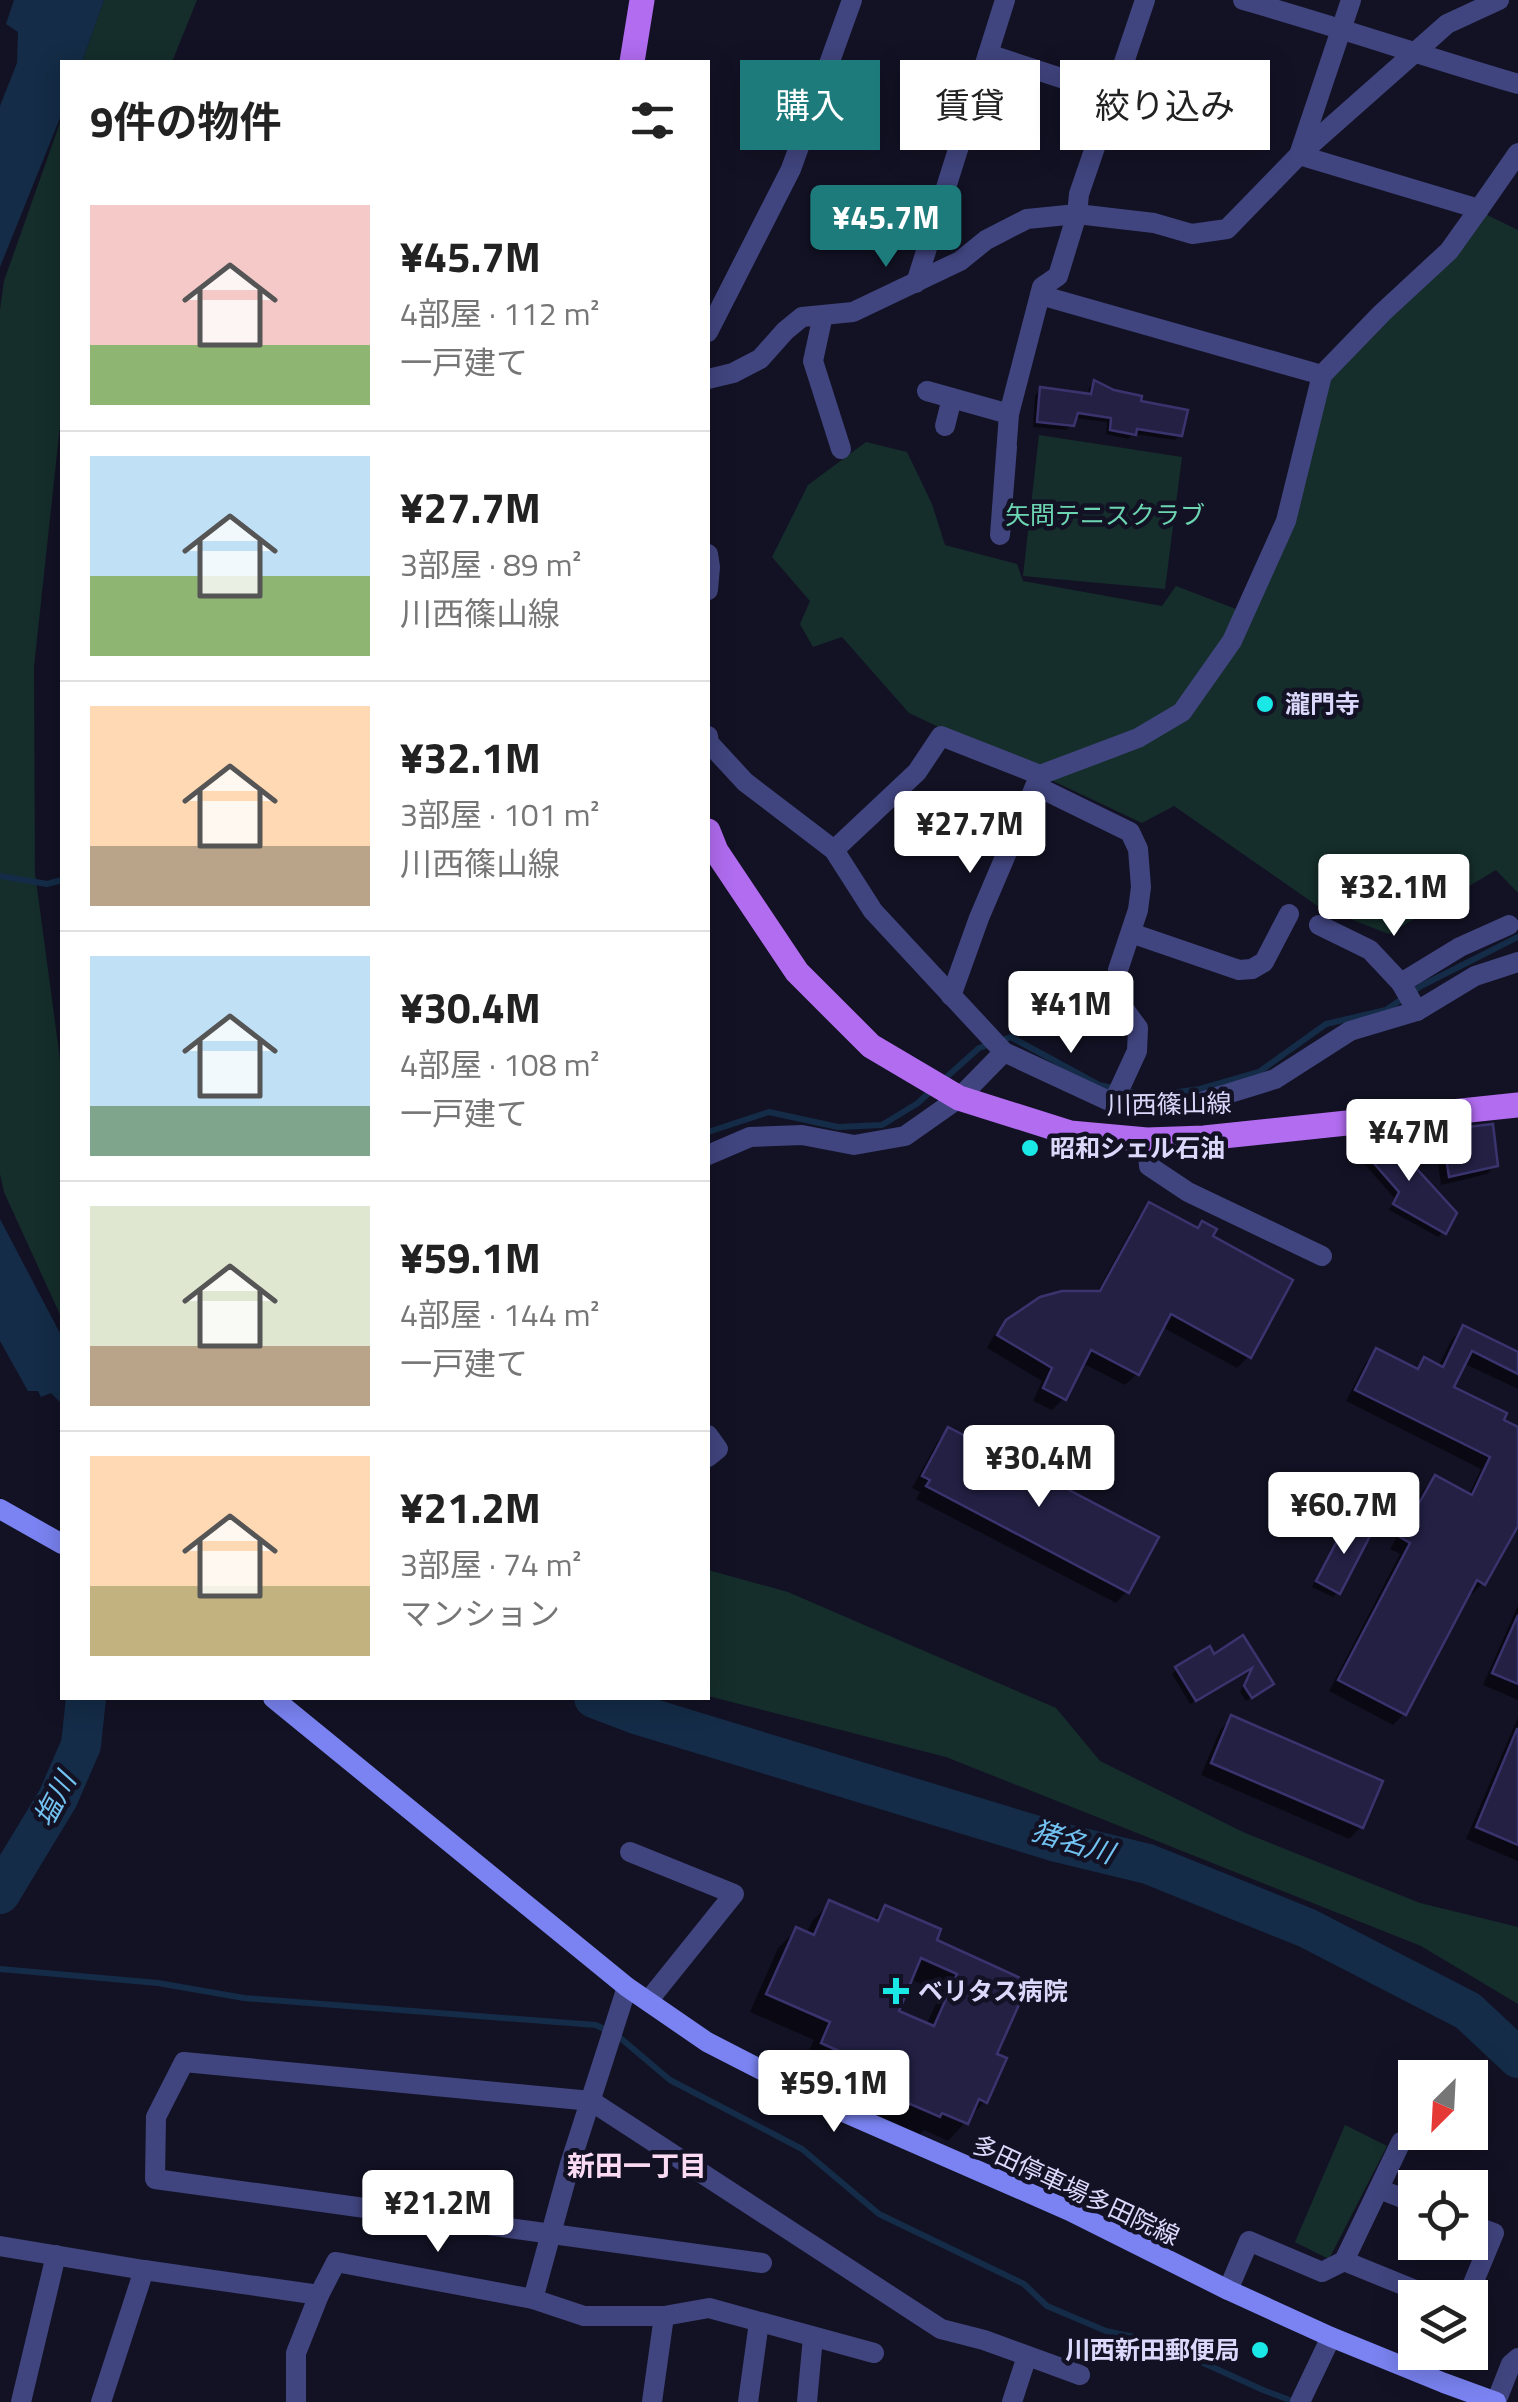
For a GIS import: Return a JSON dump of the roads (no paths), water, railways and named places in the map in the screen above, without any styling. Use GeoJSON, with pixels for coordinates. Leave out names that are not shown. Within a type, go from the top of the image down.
{"type":"FeatureCollection","features":[{"type":"Feature","properties":{"kind":"main road"},"geometry":{"type":"LineString","coordinates":[[632,60],[642,0]]}},
{"type":"Feature","properties":{"kind":"main road","name":"川西篠山線"},"geometry":{"type":"LineString","coordinates":[[710,835],[716,851],[797,972],[871,1046],[959,1098],[1070,1133],[1147,1140],[1204,1138],[1518,1105]]}},
{"type":"Feature","properties":{"kind":"main road"},"geometry":{"type":"LineString","coordinates":[[0,1509],[56,1540]]}},
{"type":"Feature","properties":{"kind":"main road","name":"多田停車場多田院線"},"geometry":{"type":"LineString","coordinates":[[276,1700],[627,1987],[707,2042],[839,2110],[1070,2211],[1331,2337],[1496,2402]]}},
{"type":"Feature","properties":{"kind":"street"},"geometry":{"type":"LineString","coordinates":[[710,328],[790,168],[852,0]]}},
{"type":"Feature","properties":{"kind":"street"},"geometry":{"type":"LineString","coordinates":[[916,283],[1005,0]]}},
{"type":"Feature","properties":{"kind":"street"},"geometry":{"type":"LineString","coordinates":[[1125,60],[1145,0]]}},
{"type":"Feature","properties":{"kind":"street"},"geometry":{"type":"LineString","coordinates":[[1243,0],[1518,84]]}},
{"type":"Feature","properties":{"kind":"street"},"geometry":{"type":"LineString","coordinates":[[1299,155],[1352,0]]}},
{"type":"Feature","properties":{"kind":"street"},"geometry":{"type":"LineString","coordinates":[[710,378],[733,373],[760,359],[802,317],[853,312],[960,262],[986,240],[1027,219],[1077,214],[1154,223],[1192,234],[1227,228],[1299,155],[1447,24],[1499,0]]}},
{"type":"Feature","properties":{"kind":"street"},"geometry":{"type":"LineString","coordinates":[[988,54],[1060,78]]}},
{"type":"Feature","properties":{"kind":"street"},"geometry":{"type":"LineString","coordinates":[[1007,447],[1000,536],[1009,414],[1042,288],[1058,276],[1094,150]]}},
{"type":"Feature","properties":{"kind":"street"},"geometry":{"type":"LineString","coordinates":[[952,996],[979,918],[1038,781],[1138,738],[1182,712],[1232,642],[1286,521],[1322,375],[1449,251],[1518,153]]}},
{"type":"Feature","properties":{"kind":"street"},"geometry":{"type":"LineString","coordinates":[[1299,155],[1479,209]]}},
{"type":"Feature","properties":{"kind":"street"},"geometry":{"type":"LineString","coordinates":[[1040,295],[1322,375]]}},
{"type":"Feature","properties":{"kind":"street"},"geometry":{"type":"LineString","coordinates":[[824,316],[813,361],[840,448]]}},
{"type":"Feature","properties":{"kind":"street"},"geometry":{"type":"LineString","coordinates":[[926,391],[1009,414]]}},
{"type":"Feature","properties":{"kind":"street"},"geometry":{"type":"LineString","coordinates":[[946,426],[952,398]]}},
{"type":"Feature","properties":{"kind":"street"},"geometry":{"type":"LineString","coordinates":[[834,850],[917,772],[941,736],[1038,781],[1130,832],[1138,848],[1140,888],[1138,910],[1118,970],[1117,992],[1121,1005],[1138,1028],[1137,1051],[1113,1103]]}},
{"type":"Feature","properties":{"kind":"street"},"geometry":{"type":"LineString","coordinates":[[710,744],[745,782],[834,850],[873,911],[1004,1052],[1122,1107],[1192,1104],[1275,1080],[1350,1031],[1418,1011],[1476,976],[1518,962]]}},
{"type":"Feature","properties":{"kind":"street"},"geometry":{"type":"LineString","coordinates":[[1131,932],[1239,970],[1252,969],[1264,962],[1289,914]]}},
{"type":"Feature","properties":{"kind":"street"},"geometry":{"type":"LineString","coordinates":[[1319,925],[1370,950],[1401,983],[1418,1011]]}},
{"type":"Feature","properties":{"kind":"street"},"geometry":{"type":"LineString","coordinates":[[1401,983],[1460,947],[1509,925]]}},
{"type":"Feature","properties":{"kind":"street"},"geometry":{"type":"LineString","coordinates":[[710,1154],[750,1137],[802,1136],[854,1145],[904,1136],[959,1098],[1004,1052]]}},
{"type":"Feature","properties":{"kind":"street"},"geometry":{"type":"LineString","coordinates":[[1147,1140],[1149,1166],[1188,1192],[1322,1256]]}},
{"type":"Feature","properties":{"kind":"street"},"geometry":{"type":"LineString","coordinates":[[630,1852],[734,1894],[648,2001]]}},
{"type":"Feature","properties":{"kind":"street"},"geometry":{"type":"LineString","coordinates":[[532,2298],[627,1987]]}},
{"type":"Feature","properties":{"kind":"street"},"geometry":{"type":"LineString","coordinates":[[762,2263],[155,2180],[156,2117],[184,2062],[590,2102],[941,2329],[984,2340],[1080,2375]]}},
{"type":"Feature","properties":{"kind":"street"},"geometry":{"type":"LineString","coordinates":[[1228,2290],[1249,2242],[1322,2272],[1344,2261],[1398,2148]]}},
{"type":"Feature","properties":{"kind":"street"},"geometry":{"type":"LineString","coordinates":[[1379,2188],[1398,2196]]}},
{"type":"Feature","properties":{"kind":"street"},"geometry":{"type":"LineString","coordinates":[[0,2246],[320,2295]]}},
{"type":"Feature","properties":{"kind":"street"},"geometry":{"type":"LineString","coordinates":[[21,2402],[56,2256]]}},
{"type":"Feature","properties":{"kind":"street"},"geometry":{"type":"LineString","coordinates":[[1344,2261],[1398,2283]]}},
{"type":"Feature","properties":{"kind":"street"},"geometry":{"type":"LineString","coordinates":[[296,2402],[296,2353],[336,2262],[532,2298],[584,2316],[664,2316],[709,2308],[874,2353]]}},
{"type":"Feature","properties":{"kind":"street"},"geometry":{"type":"LineString","coordinates":[[101,2402],[144,2270]]}},
{"type":"Feature","properties":{"kind":"street"},"geometry":{"type":"LineString","coordinates":[[652,2402],[664,2316]]}},
{"type":"Feature","properties":{"kind":"street"},"geometry":{"type":"LineString","coordinates":[[748,2402],[759,2322]]}},
{"type":"Feature","properties":{"kind":"street"},"geometry":{"type":"LineString","coordinates":[[807,2402],[813,2337]]}},
{"type":"Feature","properties":{"kind":"street"},"geometry":{"type":"LineString","coordinates":[[1300,2402],[1331,2337]]}},
{"type":"Feature","properties":{"kind":"street"},"geometry":{"type":"LineString","coordinates":[[1012,2402],[1027,2356]]}},
{"type":"Feature","properties":{"kind":"street"},"geometry":{"type":"LineString","coordinates":[[1496,2402],[1511,2364],[1518,2358]]}},
{"type":"Feature","properties":{"kind":"street"},"geometry":{"type":"LineString","coordinates":[[0,2398],[8,2402]]}},
{"type":"Feature","properties":{"kind":"water"},"geometry":{"type":"Polygon","coordinates":[[[14,0],[104,0],[83,60],[60,60],[60,118],[0,267],[0,106],[17,63],[18,32],[6,24],[14,0]]]}},
{"type":"Feature","properties":{"kind":"water"},"geometry":{"type":"Polygon","coordinates":[[[0,1219],[60,1333],[60,1402],[51,1393],[41,1397],[38,1391],[28,1391],[0,1341],[0,1219]]]}},
{"type":"Feature","properties":{"kind":"waterway"},"geometry":{"type":"LineString","coordinates":[[0,876],[47,884],[60,881]]}},
{"type":"Feature","properties":{"kind":"waterway"},"geometry":{"type":"LineString","coordinates":[[941,1082],[979,1048],[1011,1037],[1099,1085],[1149,1096],[1200,1089],[1259,1072],[1326,1024],[1386,1010],[1421,986],[1518,937]]}},
{"type":"Feature","properties":{"kind":"waterway"},"geometry":{"type":"LineString","coordinates":[[710,1131],[769,1112],[838,1127],[882,1125],[932,1090]]}},
{"type":"Feature","properties":{"kind":"waterway","name":"塩川"},"geometry":{"type":"LineString","coordinates":[[0,1894],[58,1798],[81,1745],[86,1700]]}},
{"type":"Feature","properties":{"kind":"waterway","name":"猪名川"},"geometry":{"type":"LineString","coordinates":[[599,1700],[1057,1842],[1148,1864],[1307,1928],[1468,2011],[1518,2058]]}},
{"type":"Feature","properties":{"kind":"waterway"},"geometry":{"type":"LineString","coordinates":[[0,1969],[158,1983],[244,1998],[596,2025],[606,2030]]}},
{"type":"Feature","properties":{"kind":"waterway"},"geometry":{"type":"LineString","coordinates":[[618,2036],[670,2080],[802,2149],[879,2214],[1024,2284],[1047,2306],[1106,2331],[1157,2342],[1295,2402]]}},
{"type":"Feature","properties":{"kind":"place","name":"瀧門寺"},"geometry":{"type":"Point","coordinates":[1265,704]}},
{"type":"Feature","properties":{"kind":"place","name":"昭和シェル石油"},"geometry":{"type":"Point","coordinates":[1030,1148]}},
{"type":"Feature","properties":{"kind":"place","name":"ベリタス病院"},"geometry":{"type":"Point","coordinates":[896,1991]}},
{"type":"Feature","properties":{"kind":"place","name":"川西新田郵便局"},"geometry":{"type":"Point","coordinates":[1260,2350]}},
{"type":"Feature","properties":{"kind":"district","name":"新田一丁目"},"geometry":{"type":"Point","coordinates":[637,2165]}},
{"type":"Feature","properties":{"kind":"park label","name":"矢問テニスクラブ"},"geometry":{"type":"Point","coordinates":[1105,515]}}]}
